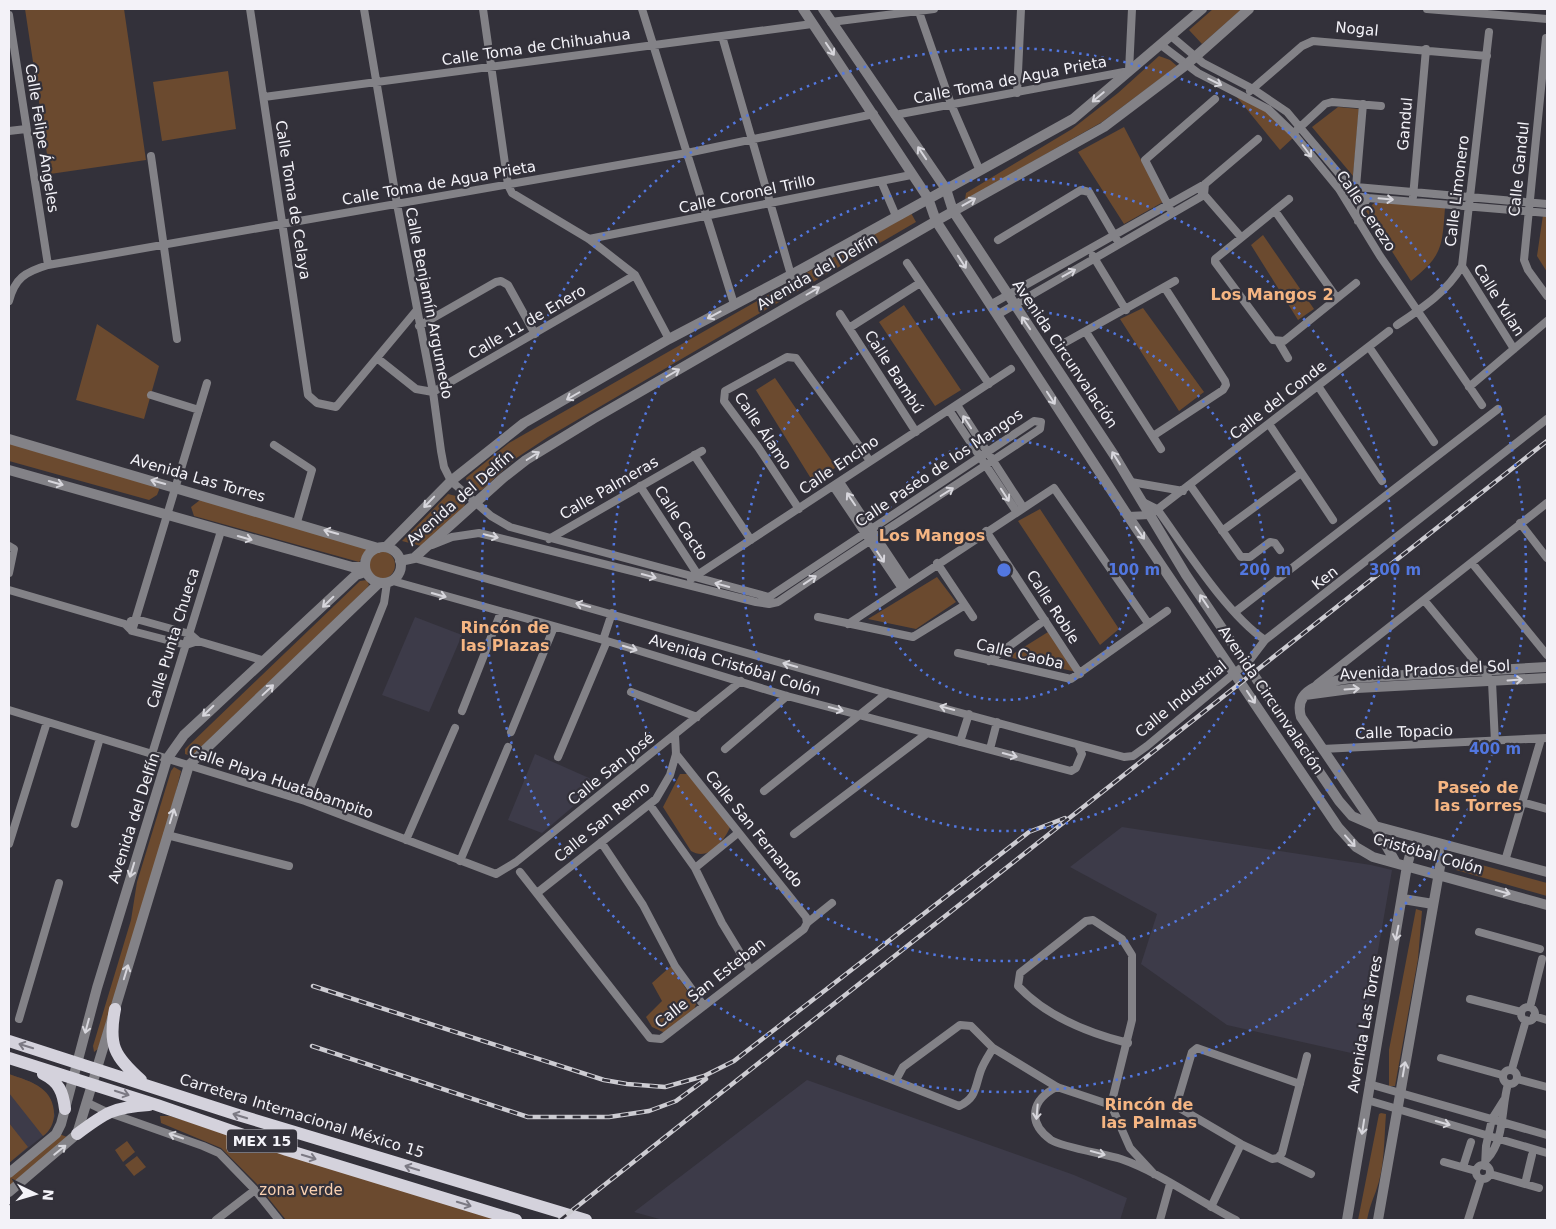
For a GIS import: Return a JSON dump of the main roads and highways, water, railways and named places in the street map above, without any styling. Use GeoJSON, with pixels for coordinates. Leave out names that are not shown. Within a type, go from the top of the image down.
{"type":"FeatureCollection","features":[{"type":"Feature","properties":{"kind":"main road"},"geometry":{"type":"LineString","coordinates":[[115,1009],[112,1038],[115,1052],[122,1063],[144,1084]]}},
{"type":"Feature","properties":{"kind":"main road","name":"Carretera Internacional México 15"},"geometry":{"type":"LineString","coordinates":[[9,1041],[235,1114],[581,1219]]}},
{"type":"Feature","properties":{"kind":"main road","name":"MEX 15"},"geometry":{"type":"LineString","coordinates":[[9,1058],[157,1104],[287,1150],[516,1220]]}},
{"type":"Feature","properties":{"kind":"main road"},"geometry":{"type":"LineString","coordinates":[[26,1063],[56,1082],[64,1096],[65,1110]]}},
{"type":"Feature","properties":{"kind":"main road"},"geometry":{"type":"LineString","coordinates":[[77,1134],[107,1112],[126,1106],[157,1104]]}},
{"type":"Feature","properties":{"kind":"railway"},"geometry":{"type":"LineString","coordinates":[[560,1220],[1547,441]]}},
{"type":"Feature","properties":{"kind":"railway"},"geometry":{"type":"LineString","coordinates":[[313,986],[604,1080],[665,1087],[704,1076],[734,1061],[1029,832],[1065,818]]}},
{"type":"Feature","properties":{"kind":"railway"},"geometry":{"type":"LineString","coordinates":[[312,1046],[528,1117],[609,1117],[649,1111],[676,1101],[706,1079]]}},
{"type":"Feature","properties":{"kind":"district","name":"Los Mangos 2"},"geometry":{"type":"Point","coordinates":[1272,294]}},
{"type":"Feature","properties":{"kind":"district","name":"Los Mangos"},"geometry":{"type":"Point","coordinates":[932,535]}},
{"type":"Feature","properties":{"kind":"district","name":"Rincón de las Plazas"},"geometry":{"type":"Point","coordinates":[505,636]}},
{"type":"Feature","properties":{"kind":"district","name":"Paseo de las Torres"},"geometry":{"type":"Point","coordinates":[1478,796]}},
{"type":"Feature","properties":{"kind":"district","name":"Rincón de las Palmas"},"geometry":{"type":"Point","coordinates":[1149,1113]}},
{"type":"Feature","properties":{"kind":"park label","name":"zona verde"},"geometry":{"type":"Point","coordinates":[301,1190]}}]}
